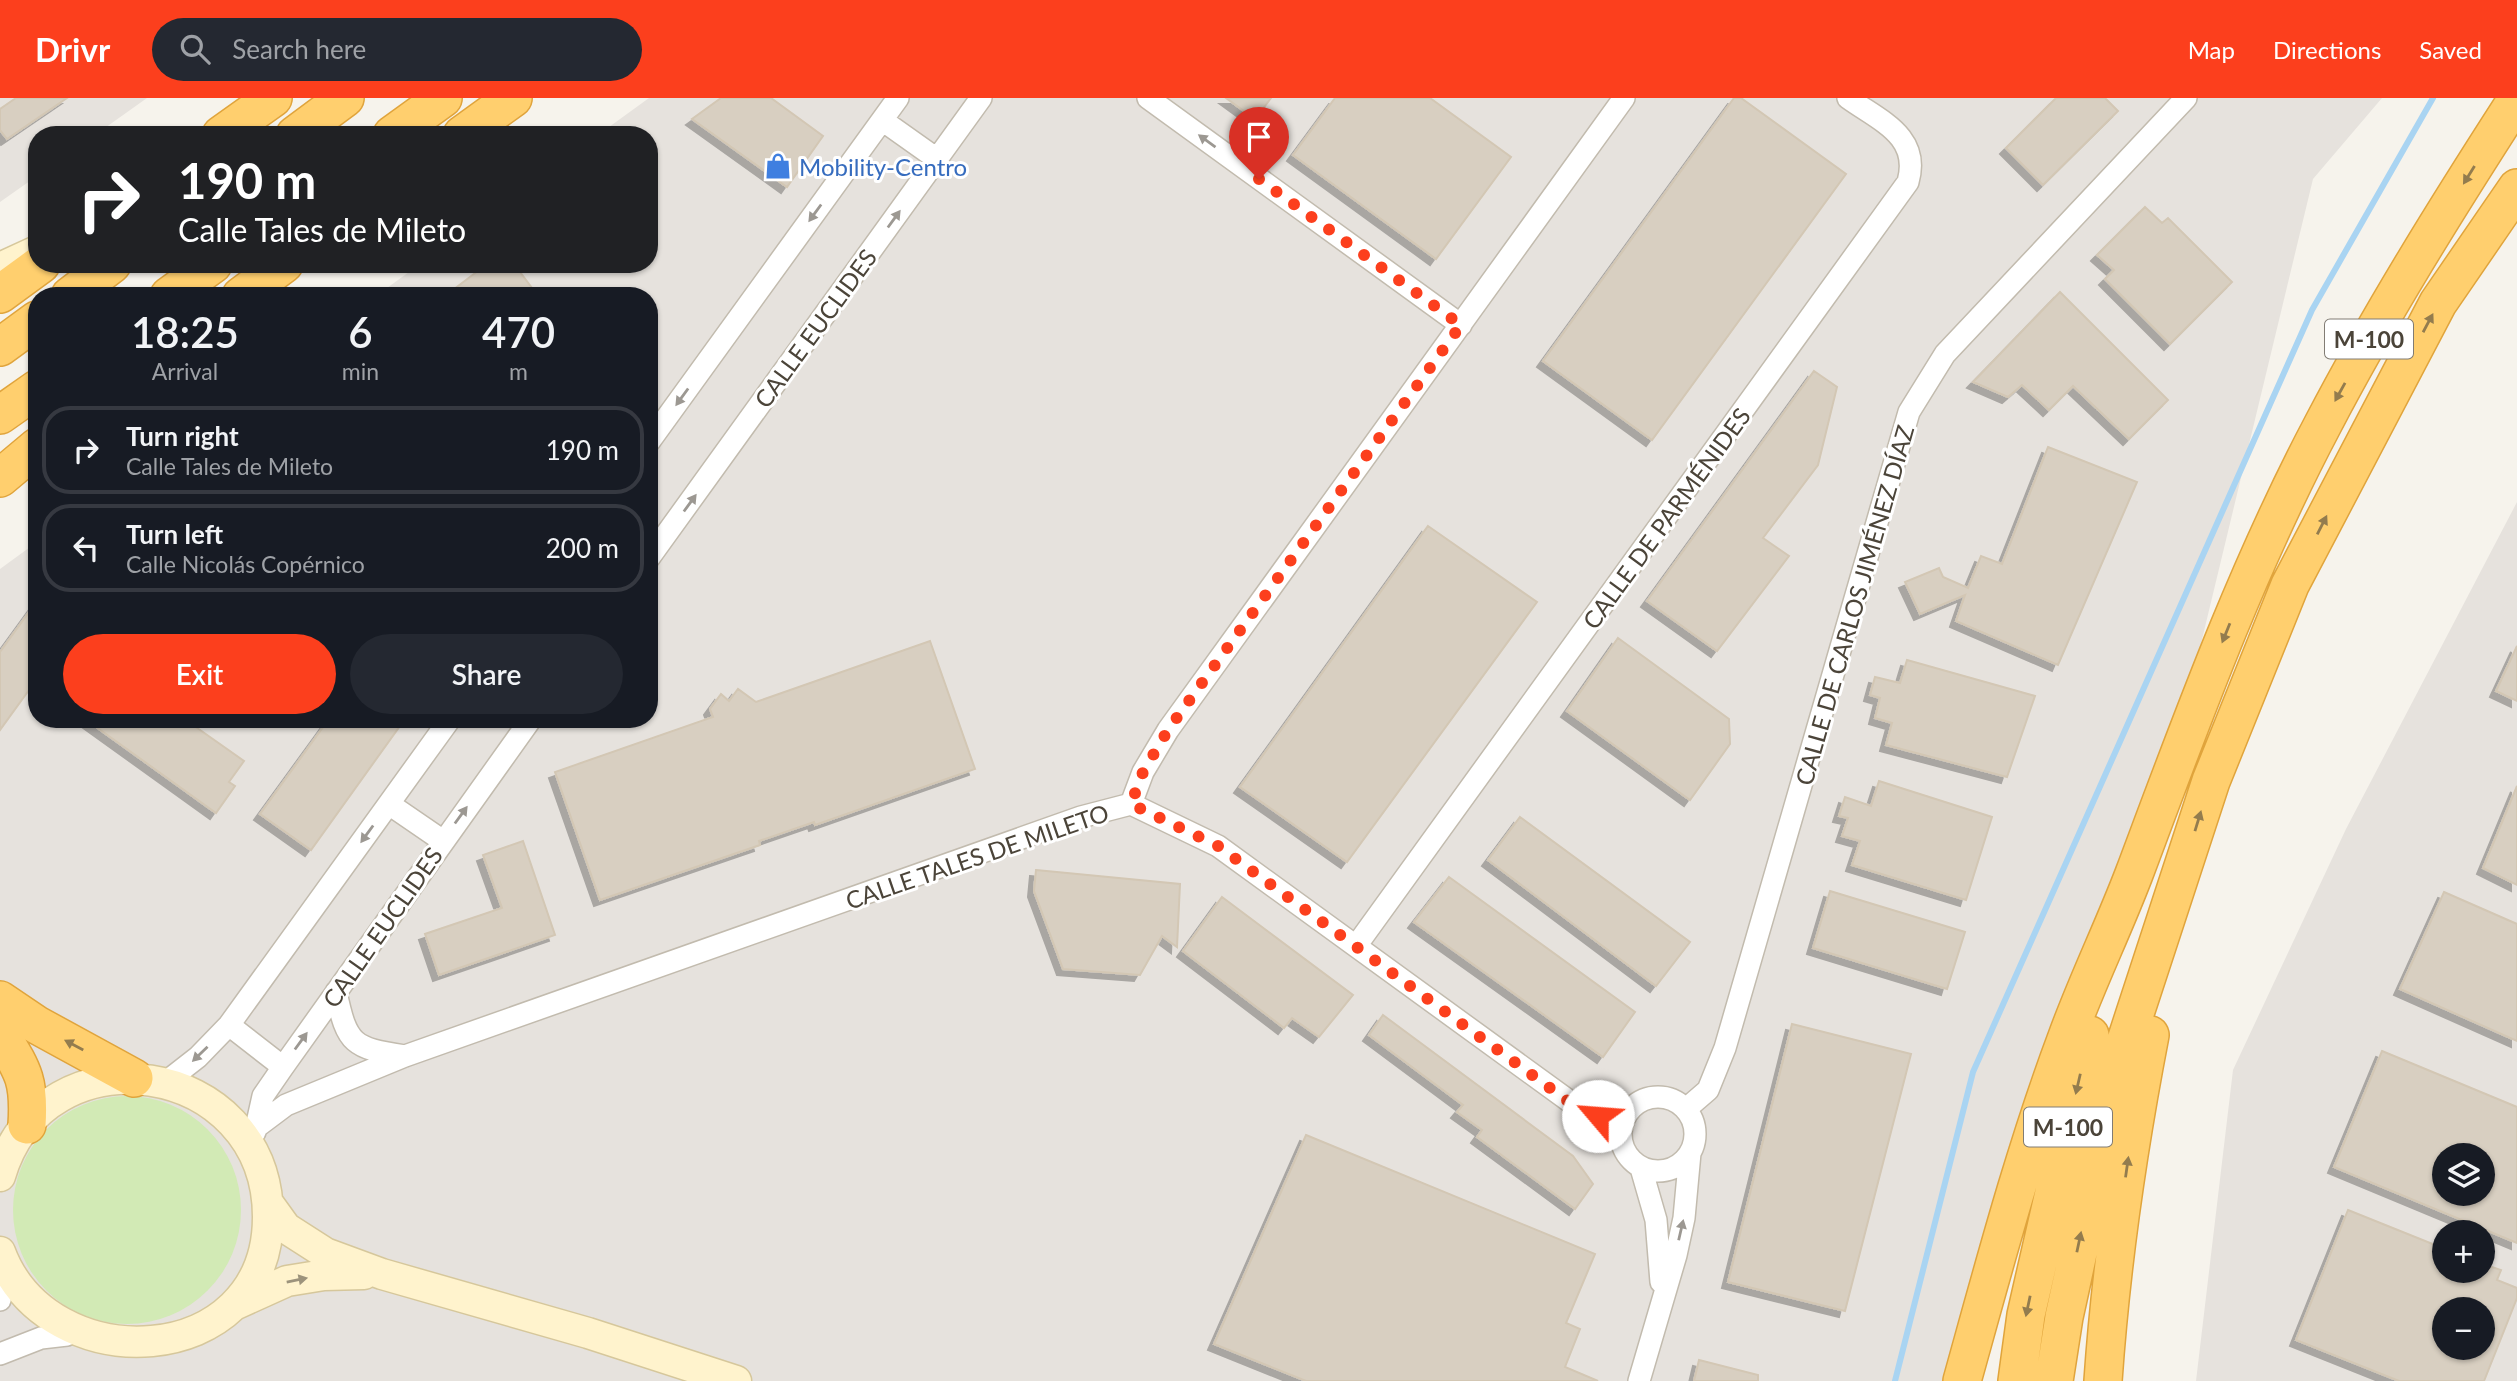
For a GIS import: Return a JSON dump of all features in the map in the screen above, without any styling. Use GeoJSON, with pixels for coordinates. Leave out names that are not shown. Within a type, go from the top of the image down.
{"type":"FeatureCollection","features":[{"type":"Feature","properties":{"kind":"highway"},"geometry":{"type":"LineString","coordinates":[[234,126],[273,98]]}},
{"type":"Feature","properties":{"kind":"highway"},"geometry":{"type":"LineString","coordinates":[[307,126],[345,98]]}},
{"type":"Feature","properties":{"kind":"highway"},"geometry":{"type":"LineString","coordinates":[[404,126],[443,98]]}},
{"type":"Feature","properties":{"kind":"highway"},"geometry":{"type":"LineString","coordinates":[[474,126],[513,98]]}},
{"type":"Feature","properties":{"kind":"highway","name":"M-100"},"geometry":{"type":"LineString","coordinates":[[2017,1381],[2026,1315],[2064,1144],[2133,876],[2171,768],[2251,570],[2321,427],[2397,288],[2513,106]]}},
{"type":"Feature","properties":{"kind":"highway","name":"M-100"},"geometry":{"type":"LineString","coordinates":[[2054,1381],[2066,1304],[2122,1056],[2179,887],[2211,781],[2290,585],[2438,303],[2517,188]]}},
{"type":"Feature","properties":{"kind":"highway"},"geometry":{"type":"LineString","coordinates":[[0,294],[29,273]]}},
{"type":"Feature","properties":{"kind":"highway"},"geometry":{"type":"LineString","coordinates":[[81,287],[100,273]]}},
{"type":"Feature","properties":{"kind":"highway"},"geometry":{"type":"LineString","coordinates":[[181,287],[201,273]]}},
{"type":"Feature","properties":{"kind":"highway"},"geometry":{"type":"LineString","coordinates":[[253,287],[272,273]]}},
{"type":"Feature","properties":{"kind":"highway"},"geometry":{"type":"LineString","coordinates":[[0,347],[28,327]]}},
{"type":"Feature","properties":{"kind":"highway"},"geometry":{"type":"LineString","coordinates":[[0,415],[28,395]]}},
{"type":"Feature","properties":{"kind":"highway"},"geometry":{"type":"LineString","coordinates":[[0,472],[28,453]]}},
{"type":"Feature","properties":{"kind":"highway"},"geometry":{"type":"LineString","coordinates":[[0,478],[28,455]]}},
{"type":"Feature","properties":{"kind":"highway"},"geometry":{"type":"LineString","coordinates":[[1962,1381],[2062,1049],[2133,876]]}},
{"type":"Feature","properties":{"kind":"highway"},"geometry":{"type":"LineString","coordinates":[[2103,1381],[2129,1158],[2179,887]]}},
{"type":"Feature","properties":{"kind":"highway"},"geometry":{"type":"LineString","coordinates":[[0,1000],[37,1025],[150,1080]]}},
{"type":"Feature","properties":{"kind":"highway"},"geometry":{"type":"LineString","coordinates":[[0,1033],[25,1074],[29,1100],[27,1125]]}},
{"type":"Feature","properties":{"kind":"street"},"geometry":{"type":"LineString","coordinates":[[658,430],[898,98]]}},
{"type":"Feature","properties":{"kind":"street","name":"CALLE EUCLIDES"},"geometry":{"type":"LineString","coordinates":[[658,546],[981,98]]}},
{"type":"Feature","properties":{"kind":"street"},"geometry":{"type":"LineString","coordinates":[[1148,98],[1461,325]]}},
{"type":"Feature","properties":{"kind":"street","name":"CALLE TALES DE MILETO"},"geometry":{"type":"LineString","coordinates":[[253,1135],[286,1105],[405,1056],[1081,817],[1131,804],[1143,772],[1168,730],[1624,98]]}},
{"type":"Feature","properties":{"kind":"street","name":"CALLE DE PARMÉNIDES"},"geometry":{"type":"LineString","coordinates":[[1356,947],[1908,182],[1913,164],[1909,148],[1898,133],[1848,98]]}},
{"type":"Feature","properties":{"kind":"street","name":"CALLE DE CARLOS JIMÉNEZ DÍAZ"},"geometry":{"type":"LineString","coordinates":[[1686,1109],[1708,1090],[1725,1048],[1909,412],[1945,354],[2181,100]]}},
{"type":"Feature","properties":{"kind":"street"},"geometry":{"type":"LineString","coordinates":[[882,120],[937,159]]}},
{"type":"Feature","properties":{"kind":"street"},"geometry":{"type":"LineString","coordinates":[[0,268],[28,255]]}},
{"type":"Feature","properties":{"kind":"street"},"geometry":{"type":"LineString","coordinates":[[150,1080],[229,1026],[444,728]]}},
{"type":"Feature","properties":{"kind":"street","name":"CALLE EUCLIDES"},"geometry":{"type":"LineString","coordinates":[[253,1135],[263,1096],[525,728]]}},
{"type":"Feature","properties":{"kind":"street"},"geometry":{"type":"LineString","coordinates":[[389,804],[443,841]]}},
{"type":"Feature","properties":{"kind":"street"},"geometry":{"type":"LineString","coordinates":[[1131,804],[1218,846],[1576,1107],[1621,1126]]}},
{"type":"Feature","properties":{"kind":"street"},"geometry":{"type":"LineString","coordinates":[[336,992],[343,1024],[352,1040],[374,1051],[405,1056]]}},
{"type":"Feature","properties":{"kind":"street"},"geometry":{"type":"LineString","coordinates":[[229,1026],[283,1067]]}},
{"type":"Feature","properties":{"kind":"street"},"geometry":{"type":"LineString","coordinates":[[1,1170],[27,1125],[49,1105],[75,1089],[114,1079],[150,1080],[199,1095],[253,1135],[268,1203],[266,1240],[261,1258],[254,1275],[234,1305]]}},
{"type":"Feature","properties":{"kind":"street"},"geometry":{"type":"LineString","coordinates":[[1639,1381],[1684,1218],[1690,1153],[1695,1138],[1694,1123],[1686,1109],[1672,1100],[1648,1099],[1628,1112],[1621,1126],[1625,1150],[1641,1168],[1656,1220],[1661,1296]]}},
{"type":"Feature","properties":{"kind":"street"},"geometry":{"type":"LineString","coordinates":[[1641,1168],[1659,1171],[1677,1166],[1690,1153]]}},
{"type":"Feature","properties":{"kind":"street"},"geometry":{"type":"LineString","coordinates":[[268,1203],[286,1228],[325,1253],[382,1274],[588,1334],[736,1381]]}},
{"type":"Feature","properties":{"kind":"street"},"geometry":{"type":"LineString","coordinates":[[3,1260],[31,1307],[67,1335],[110,1349],[155,1349],[198,1333],[234,1305],[287,1281],[324,1275],[382,1274]]}},
{"type":"Feature","properties":{"kind":"street"},"geometry":{"type":"LineString","coordinates":[[0,1300],[3,1260]]}},
{"type":"Feature","properties":{"kind":"street"},"geometry":{"type":"LineString","coordinates":[[0,1354],[41,1338],[67,1335]]}},
{"type":"Feature","properties":{"kind":"shaded area"},"geometry":{"type":"Polygon","coordinates":[[[0,98],[147,98],[108,126],[28,126],[28,182],[0,202],[0,98]]]}},
{"type":"Feature","properties":{"kind":"shaded area"},"geometry":{"type":"Polygon","coordinates":[[[649,98],[2382,98],[2313,179],[2171,768],[1962,1381],[0,1381],[0,569],[28,549],[28,728],[658,728],[658,287],[388,287],[408,273],[658,273],[658,126],[610,126],[649,98]]]}},
{"type":"Feature","properties":{"kind":"shaded area"},"geometry":{"type":"Polygon","coordinates":[[[2517,502],[2517,1381],[2196,1381],[2233,1070],[2346,829],[2517,502]]]}},
{"type":"Feature","properties":{"kind":"green space"},"geometry":{"type":"Polygon","coordinates":[[[127,1096],[149,1098],[171,1105],[190,1115],[215,1138],[236,1177],[241,1210],[239,1232],[232,1254],[222,1273],[199,1298],[160,1319],[127,1324],[105,1322],[83,1315],[64,1305],[39,1282],[18,1243],[13,1210],[15,1188],[22,1166],[32,1147],[55,1122],[94,1101],[127,1096]]]}},
{"type":"Feature","properties":{"kind":"building"},"geometry":{"type":"Polygon","coordinates":[[[16,98],[67,98],[7,139],[0,130],[0,109],[16,98]]]}},
{"type":"Feature","properties":{"kind":"building"},"geometry":{"type":"Polygon","coordinates":[[[721,98],[771,98],[823,136],[787,187],[692,119],[721,98]]]}},
{"type":"Feature","properties":{"kind":"building"},"geometry":{"type":"Polygon","coordinates":[[[1226,98],[1271,98],[1255,119],[1226,98]]]}},
{"type":"Feature","properties":{"kind":"building"},"geometry":{"type":"Polygon","coordinates":[[[1335,98],[1430,98],[1511,157],[1436,259],[1293,155],[1335,98]]]}},
{"type":"Feature","properties":{"kind":"building"},"geometry":{"type":"Polygon","coordinates":[[[1734,98],[1741,98],[1846,174],[1652,440],[1543,361],[1734,98]]]}},
{"type":"Feature","properties":{"kind":"building"},"geometry":{"type":"Polygon","coordinates":[[[2056,98],[2105,98],[2118,111],[2043,185],[2006,148],[2056,98]]]}},
{"type":"Feature","properties":{"kind":"building"},"geometry":{"type":"Polygon","coordinates":[[[2145,207],[2162,223],[2168,218],[2232,282],[2170,344],[2105,279],[2114,270],[2097,255],[2145,207]]]}},
{"type":"Feature","properties":{"kind":"building"},"geometry":{"type":"Polygon","coordinates":[[[475,273],[521,273],[531,287],[457,287],[475,273]]]}},
{"type":"Feature","properties":{"kind":"building"},"geometry":{"type":"Polygon","coordinates":[[[2060,292],[2168,400],[2129,439],[2073,386],[2049,410],[2022,385],[2008,397],[1973,382],[2060,292]]]}},
{"type":"Feature","properties":{"kind":"building"},"geometry":{"type":"Polygon","coordinates":[[[1814,371],[1837,387],[1818,465],[1763,538],[1789,556],[1717,651],[1647,601],[1814,371]]]}},
{"type":"Feature","properties":{"kind":"building"},"geometry":{"type":"Polygon","coordinates":[[[2048,447],[2137,482],[2058,665],[1956,621],[1965,595],[1920,614],[1905,582],[1939,568],[1943,577],[1968,588],[1981,556],[2002,564],[2048,447]]]}},
{"type":"Feature","properties":{"kind":"building"},"geometry":{"type":"Polygon","coordinates":[[[1428,526],[1537,602],[1347,862],[1240,787],[1428,526]]]}},
{"type":"Feature","properties":{"kind":"building"},"geometry":{"type":"Polygon","coordinates":[[[28,613],[28,691],[0,730],[0,652],[28,613]]]}},
{"type":"Feature","properties":{"kind":"building"},"geometry":{"type":"Polygon","coordinates":[[[1618,638],[1729,719],[1730,744],[1690,800],[1567,711],[1618,638]]]}},
{"type":"Feature","properties":{"kind":"building"},"geometry":{"type":"Polygon","coordinates":[[[930,641],[975,769],[815,825],[814,822],[759,841],[760,845],[600,900],[555,772],[713,717],[710,709],[721,694],[729,701],[738,689],[756,702],[930,641]]]}},
{"type":"Feature","properties":{"kind":"building"},"geometry":{"type":"Polygon","coordinates":[[[2517,646],[2517,701],[2496,691],[2517,646]]]}},
{"type":"Feature","properties":{"kind":"building"},"geometry":{"type":"Polygon","coordinates":[[[1907,660],[2035,696],[2007,777],[1886,745],[1892,723],[1875,718],[1880,698],[1870,695],[1875,677],[1900,683],[1907,660]]]}},
{"type":"Feature","properties":{"kind":"building"},"geometry":{"type":"Polygon","coordinates":[[[98,728],[197,728],[244,761],[229,782],[235,786],[216,813],[98,728]]]}},
{"type":"Feature","properties":{"kind":"building"},"geometry":{"type":"Polygon","coordinates":[[[322,728],[399,728],[311,850],[260,814],[322,728]]]}},
{"type":"Feature","properties":{"kind":"building"},"geometry":{"type":"Polygon","coordinates":[[[1879,781],[1992,817],[1966,900],[1852,865],[1860,841],[1842,836],[1848,818],[1839,816],[1845,797],[1871,806],[1879,781]]]}},
{"type":"Feature","properties":{"kind":"building"},"geometry":{"type":"Polygon","coordinates":[[[2517,786],[2517,885],[2483,868],[2517,786]]]}},
{"type":"Feature","properties":{"kind":"building"},"geometry":{"type":"Polygon","coordinates":[[[1520,817],[1690,942],[1656,986],[1488,860],[1520,817]]]}},
{"type":"Feature","properties":{"kind":"building"},"geometry":{"type":"Polygon","coordinates":[[[523,841],[555,935],[439,975],[425,934],[502,908],[483,855],[523,841]]]}},
{"type":"Feature","properties":{"kind":"building"},"geometry":{"type":"Polygon","coordinates":[[[1036,870],[1180,884],[1177,947],[1162,936],[1140,975],[1063,969],[1034,891],[1036,870]]]}},
{"type":"Feature","properties":{"kind":"building"},"geometry":{"type":"Polygon","coordinates":[[[1449,877],[1635,1012],[1603,1057],[1414,922],[1449,877]]]}},
{"type":"Feature","properties":{"kind":"building"},"geometry":{"type":"Polygon","coordinates":[[[1830,891],[1965,932],[1947,989],[1813,948],[1830,891]]]}},
{"type":"Feature","properties":{"kind":"building"},"geometry":{"type":"Polygon","coordinates":[[[2444,892],[2517,924],[2517,1041],[2400,989],[2444,892]]]}},
{"type":"Feature","properties":{"kind":"building"},"geometry":{"type":"Polygon","coordinates":[[[1222,897],[1353,995],[1319,1037],[1292,1018],[1284,1028],[1183,951],[1222,897]]]}},
{"type":"Feature","properties":{"kind":"building"},"geometry":{"type":"Polygon","coordinates":[[[1383,1015],[1573,1156],[1593,1184],[1575,1209],[1477,1137],[1482,1130],[1457,1112],[1463,1105],[1369,1035],[1383,1015]]]}},
{"type":"Feature","properties":{"kind":"building"},"geometry":{"type":"Polygon","coordinates":[[[1792,1024],[1911,1054],[1845,1311],[1728,1282],[1792,1024]]]}},
{"type":"Feature","properties":{"kind":"building"},"geometry":{"type":"Polygon","coordinates":[[[2382,1051],[2517,1107],[2517,1243],[2495,1234],[2495,1220],[2462,1220],[2334,1167],[2382,1051]]]}},
{"type":"Feature","properties":{"kind":"building"},"geometry":{"type":"Polygon","coordinates":[[[1306,1135],[1595,1254],[1566,1323],[1580,1329],[1565,1367],[1598,1381],[1306,1381],[1214,1344],[1306,1135]]]}},
{"type":"Feature","properties":{"kind":"building"},"geometry":{"type":"Polygon","coordinates":[[[2348,1210],[2432,1244],[2432,1283],[2495,1283],[2495,1268],[2501,1270],[2497,1280],[2517,1288],[2517,1298],[2495,1353],[2495,1297],[2432,1297],[2432,1360],[2492,1360],[2484,1381],[2399,1381],[2296,1340],[2348,1210]]]}},
{"type":"Feature","properties":{"kind":"building"},"geometry":{"type":"Polygon","coordinates":[[[1699,1360],[1758,1375],[1758,1381],[1694,1381],[1699,1360]]]}},
{"type":"Feature","properties":{"kind":"waterway"},"geometry":{"type":"LineString","coordinates":[[1895,1381],[1973,1072],[2312,310],[2433,98]]}},
{"type":"Feature","properties":{"kind":"place","name":"Mobility-Centro"},"geometry":{"type":"Point","coordinates":[778,166]}},
{"type":"Feature","properties":{"kind":"route"},"geometry":{"type":"LineString","coordinates":[[1259,179],[1461,325],[1168,730],[1143,772],[1131,804],[1218,846],[1576,1107],[1598,1116]]}}]}
